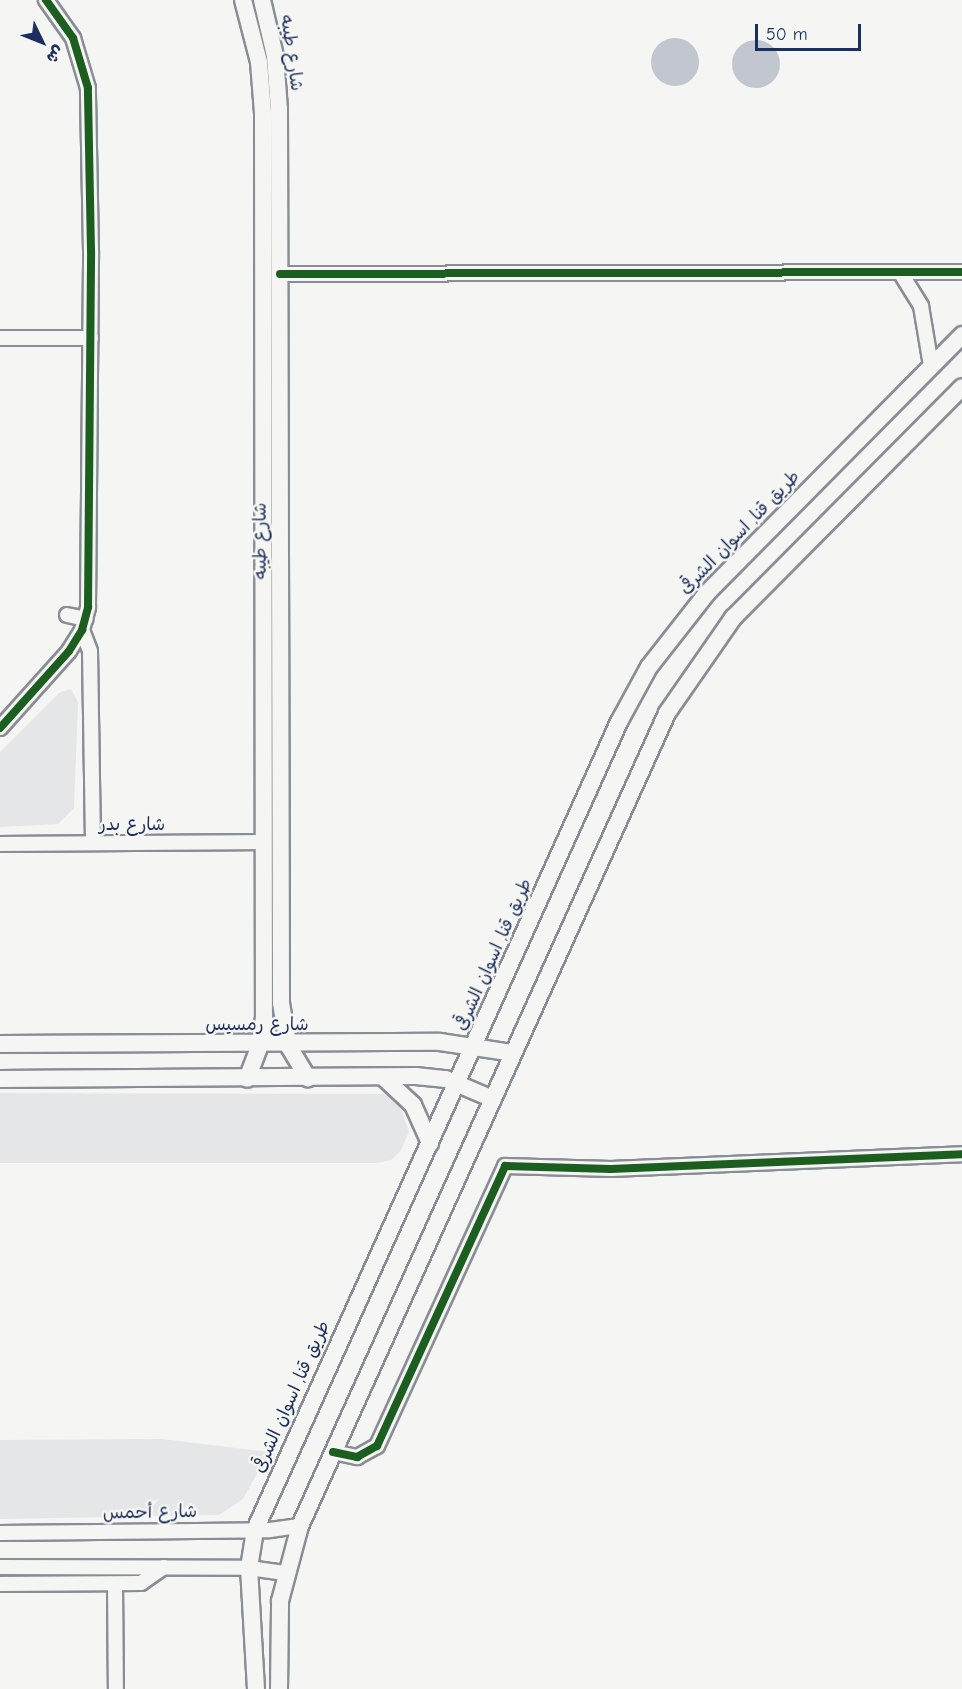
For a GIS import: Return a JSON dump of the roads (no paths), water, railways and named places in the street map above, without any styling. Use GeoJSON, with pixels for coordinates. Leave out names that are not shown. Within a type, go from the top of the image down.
{"type":"FeatureCollection","features":[{"type":"Feature","properties":{"kind":"main road","name":"شارع طيبه"},"geometry":{"type":"LineString","coordinates":[[243,0],[259,62],[263,113],[261,482],[264,1017],[260,1045],[247,1079]]}},
{"type":"Feature","properties":{"kind":"main road","name":"شارع طيبه"},"geometry":{"type":"LineString","coordinates":[[262,0],[278,82],[281,1003],[288,1045],[308,1078]]}},
{"type":"Feature","properties":{"kind":"main road","name":"طريق قنا, اسوان الشرقى"},"geometry":{"type":"LineString","coordinates":[[256,1689],[249,1568],[255,1530],[619,722],[650,667],[706,593],[962,335]]}},
{"type":"Feature","properties":{"kind":"main road"},"geometry":{"type":"LineString","coordinates":[[279,1689],[279,1614],[285,1573],[300,1526],[493,1099],[636,774],[687,680],[753,597],[962,387]]}},
{"type":"Feature","properties":{"kind":"main road"},"geometry":{"type":"LineString","coordinates":[[261,482],[280,482]]}},
{"type":"Feature","properties":{"kind":"main road","name":"شارع رمسيس"},"geometry":{"type":"LineString","coordinates":[[0,1044],[288,1045],[440,1042],[513,1053]]}},
{"type":"Feature","properties":{"kind":"main road"},"geometry":{"type":"LineString","coordinates":[[383,1077],[413,1105],[430,1143]]}},
{"type":"Feature","properties":{"kind":"main road"},"geometry":{"type":"LineString","coordinates":[[0,1079],[431,1077],[458,1083],[493,1099]]}},
{"type":"Feature","properties":{"kind":"street"},"geometry":{"type":"LineString","coordinates":[[46,0],[73,38],[88,88],[91,338],[84,624],[90,651],[93,843]]}},
{"type":"Feature","properties":{"kind":"street"},"geometry":{"type":"LineString","coordinates":[[900,272],[921,306],[931,366]]}},
{"type":"Feature","properties":{"kind":"street"},"geometry":{"type":"LineString","coordinates":[[280,274],[962,272]]}},
{"type":"Feature","properties":{"kind":"street"},"geometry":{"type":"LineString","coordinates":[[0,338],[91,338]]}},
{"type":"Feature","properties":{"kind":"street"},"geometry":{"type":"LineString","coordinates":[[68,615],[84,624]]}},
{"type":"Feature","properties":{"kind":"street"},"geometry":{"type":"LineString","coordinates":[[0,728],[62,660],[84,624]]}},
{"type":"Feature","properties":{"kind":"street","name":"شارع بدر"},"geometry":{"type":"LineString","coordinates":[[0,844],[263,842]]}},
{"type":"Feature","properties":{"kind":"street"},"geometry":{"type":"LineString","coordinates":[[333,1452],[357,1457],[377,1446],[505,1166],[611,1168],[962,1154]]}},
{"type":"Feature","properties":{"kind":"street","name":"شارع أحمس"},"geometry":{"type":"LineString","coordinates":[[0,1533],[255,1530],[300,1526]]}},
{"type":"Feature","properties":{"kind":"street"},"geometry":{"type":"LineString","coordinates":[[0,1567],[249,1568],[285,1573]]}},
{"type":"Feature","properties":{"kind":"street"},"geometry":{"type":"LineString","coordinates":[[0,1584],[146,1582],[164,1567]]}},
{"type":"Feature","properties":{"kind":"street"},"geometry":{"type":"LineString","coordinates":[[115,1584],[116,1689]]}}]}
